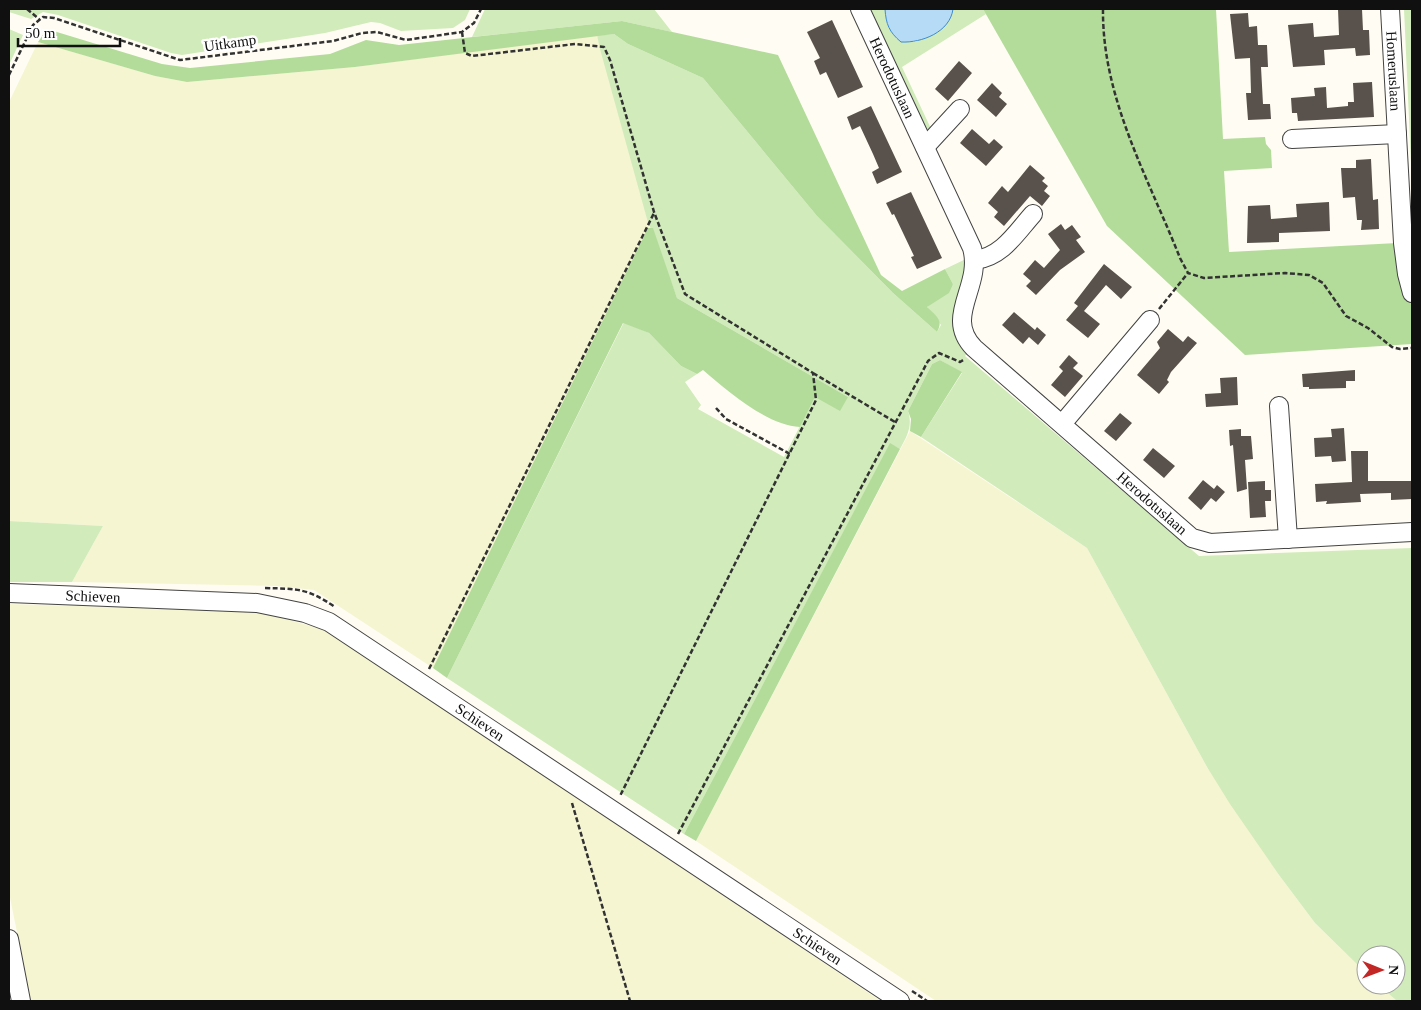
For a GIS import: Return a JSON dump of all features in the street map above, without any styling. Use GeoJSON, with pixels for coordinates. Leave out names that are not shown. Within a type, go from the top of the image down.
{"type":"FeatureCollection","features":[{"type":"Feature","properties":{"kind":"street","name":"Herodotuslaan"},"geometry":{"type":"LineString","coordinates":[[860,9],[975,260],[974,275],[961,316],[962,330],[966,340],[974,348],[1192,538],[1210,543],[1412,532]]}},
{"type":"Feature","properties":{"kind":"street","name":"Homeruslaan"},"geometry":{"type":"LineString","coordinates":[[1390,9],[1404,250],[1412,293]]}},
{"type":"Feature","properties":{"kind":"street"},"geometry":{"type":"LineString","coordinates":[[924,147],[960,109]]}},
{"type":"Feature","properties":{"kind":"street"},"geometry":{"type":"LineString","coordinates":[[1292,139],[1397,134]]}},
{"type":"Feature","properties":{"kind":"street"},"geometry":{"type":"LineString","coordinates":[[975,260],[988,258],[997,253],[1033,214]]}},
{"type":"Feature","properties":{"kind":"street"},"geometry":{"type":"LineString","coordinates":[[1062,424],[1150,320]]}},
{"type":"Feature","properties":{"kind":"street"},"geometry":{"type":"LineString","coordinates":[[1279,406],[1288,539]]}},
{"type":"Feature","properties":{"kind":"street","name":"Schieven"},"geometry":{"type":"LineString","coordinates":[[9,593],[256,603],[305,613],[329,622],[900,1001]]}},
{"type":"Feature","properties":{"kind":"street"},"geometry":{"type":"LineString","coordinates":[[9,939],[21,1001]]}},
{"type":"Feature","properties":{"kind":"path"},"geometry":{"type":"LineString","coordinates":[[9,75],[33,24],[39,19],[27,9]]}},
{"type":"Feature","properties":{"kind":"path"},"geometry":{"type":"LineString","coordinates":[[481,9],[474,23],[462,32],[465,53],[472,56],[575,44],[604,48],[610,60],[654,212],[685,294],[895,422]]}},
{"type":"Feature","properties":{"kind":"path"},"geometry":{"type":"LineString","coordinates":[[1103,9],[1104,43],[1120,115],[1188,273],[1204,278],[1285,273],[1309,275],[1323,284],[1346,316],[1368,328],[1392,347],[1412,348]]}},
{"type":"Feature","properties":{"kind":"path","name":"Uitkamp"},"geometry":{"type":"LineString","coordinates":[[39,19],[44,17],[54,18],[180,60],[333,41],[362,33],[377,32],[406,40],[462,32]]}},
{"type":"Feature","properties":{"kind":"path"},"geometry":{"type":"LineString","coordinates":[[429,669],[654,212]]}},
{"type":"Feature","properties":{"kind":"path"},"geometry":{"type":"LineString","coordinates":[[1150,320],[1188,273]]}},
{"type":"Feature","properties":{"kind":"path"},"geometry":{"type":"LineString","coordinates":[[678,834],[928,361],[933,355],[939,353],[960,362],[974,348]]}},
{"type":"Feature","properties":{"kind":"path"},"geometry":{"type":"LineString","coordinates":[[620,796],[816,400],[814,373]]}},
{"type":"Feature","properties":{"kind":"path"},"geometry":{"type":"LineString","coordinates":[[716,408],[726,419],[790,454]]}},
{"type":"Feature","properties":{"kind":"path"},"geometry":{"type":"LineString","coordinates":[[257,587],[304,590],[315,594],[339,609]]}},
{"type":"Feature","properties":{"kind":"path"},"geometry":{"type":"LineString","coordinates":[[421,663],[437,674]]}},
{"type":"Feature","properties":{"kind":"path"},"geometry":{"type":"LineString","coordinates":[[572,783],[569,794],[579,822],[630,1001]]}},
{"type":"Feature","properties":{"kind":"green space"},"geometry":{"type":"Polygon","coordinates":[[[9,9],[470,9],[465,20],[453,28],[401,31],[380,23],[371,22],[325,33],[182,55],[58,15],[43,12],[31,19],[9,12],[9,9]]]}},
{"type":"Feature","properties":{"kind":"green space"},"geometry":{"type":"Polygon","coordinates":[[[485,9],[654,9],[672,32],[622,21],[472,37],[485,9]]]}},
{"type":"Feature","properties":{"kind":"green space"},"geometry":{"type":"Polygon","coordinates":[[[867,9],[885,9],[889,27],[901,42],[916,42],[953,9],[983,9],[986,14],[902,67],[933,133],[927,133],[867,9]]]}},
{"type":"Feature","properties":{"kind":"green space"},"geometry":{"type":"Polygon","coordinates":[[[983,9],[1216,9],[1223,139],[1265,137],[1266,144],[1271,150],[1272,168],[1224,171],[1229,252],[1397,243],[1412,308],[1412,344],[1245,355],[1107,226],[983,9]]]}},
{"type":"Feature","properties":{"kind":"green space"},"geometry":{"type":"Polygon","coordinates":[[[1404,9],[1412,9],[1412,185],[1404,9]]]}},
{"type":"Feature","properties":{"kind":"green space"},"geometry":{"type":"Polygon","coordinates":[[[622,21],[778,55],[881,275],[902,291],[945,269],[953,284],[949,293],[927,307],[939,321],[940,324],[937,332],[893,293],[817,216],[703,78],[628,44],[614,34],[355,67],[187,82],[155,76],[38,42],[47,29],[162,64],[190,68],[330,54],[366,40],[399,45],[622,21]]]}},
{"type":"Feature","properties":{"kind":"green space"},"geometry":{"type":"Polygon","coordinates":[[[9,29],[23,35],[9,65],[9,29]]]}},
{"type":"Feature","properties":{"kind":"green space"},"geometry":{"type":"Polygon","coordinates":[[[614,34],[628,44],[703,78],[817,216],[893,293],[937,332],[941,325],[927,307],[953,284],[945,269],[968,258],[969,351],[965,356],[1199,556],[1412,548],[1412,1001],[1397,1001],[1390,995],[1406,995],[1406,945],[1356,945],[1356,963],[1315,923],[1279,875],[1207,767],[1087,548],[921,437],[962,373],[940,360],[932,364],[908,411],[910,426],[900,449],[890,444],[684,834],[447,678],[624,322],[649,333],[681,366],[697,374],[685,382],[701,405],[698,409],[784,457],[815,397],[848,397],[677,298],[647,219],[597,35],[614,34]]]}},
{"type":"Feature","properties":{"kind":"green space"},"geometry":{"type":"Polygon","coordinates":[[[597,35],[650,228],[433,668],[314,590],[277,586],[72,582],[103,526],[9,521],[9,102],[38,42],[155,76],[187,82],[355,67],[597,35]]]}},
{"type":"Feature","properties":{"kind":"green space"},"geometry":{"type":"Polygon","coordinates":[[[648,228],[653,228],[677,298],[848,397],[840,411],[815,397],[800,427],[787,425],[748,406],[703,370],[697,374],[681,366],[649,333],[623,323],[447,678],[433,668],[648,228]]]}},
{"type":"Feature","properties":{"kind":"green space"},"geometry":{"type":"Polygon","coordinates":[[[940,360],[962,372],[921,437],[910,431],[911,419],[908,411],[932,364],[940,360]]]}},
{"type":"Feature","properties":{"kind":"green space"},"geometry":{"type":"Polygon","coordinates":[[[910,431],[1087,548],[1207,767],[1279,875],[1315,923],[1356,963],[1356,995],[1390,995],[1397,1001],[936,1001],[696,841],[910,431]]]}},
{"type":"Feature","properties":{"kind":"green space"},"geometry":{"type":"Polygon","coordinates":[[[890,443],[900,449],[696,841],[684,834],[890,443]]]}},
{"type":"Feature","properties":{"kind":"green space"},"geometry":{"type":"Polygon","coordinates":[[[9,521],[103,526],[72,582],[9,582],[9,521]]]}},
{"type":"Feature","properties":{"kind":"green space"},"geometry":{"type":"Polygon","coordinates":[[[9,604],[258,611],[325,630],[881,1001],[31,1001],[9,893],[9,604]]]}},
{"type":"Feature","properties":{"kind":"water"},"geometry":{"type":"Polygon","coordinates":[[[885,9],[953,9],[947,24],[941,30],[926,38],[901,42],[889,27],[885,9]]]}},
{"type":"Feature","properties":{"kind":"building"},"geometry":{"type":"Polygon","coordinates":[[[1338,9],[1362,9],[1363,30],[1369,30],[1370,55],[1356,56],[1355,48],[1324,50],[1325,65],[1293,67],[1288,25],[1313,23],[1314,37],[1339,35],[1338,9]]]}},
{"type":"Feature","properties":{"kind":"building"},"geometry":{"type":"Polygon","coordinates":[[[1248,13],[1249,27],[1257,26],[1258,45],[1267,45],[1268,67],[1261,67],[1263,104],[1270,104],[1271,119],[1248,120],[1246,93],[1251,93],[1250,58],[1235,59],[1230,14],[1248,13]]]}},
{"type":"Feature","properties":{"kind":"building"},"geometry":{"type":"Polygon","coordinates":[[[832,20],[863,87],[838,98],[826,72],[820,75],[814,61],[820,58],[807,32],[832,20]]]}},
{"type":"Feature","properties":{"kind":"building"},"geometry":{"type":"Polygon","coordinates":[[[959,61],[972,73],[948,101],[935,89],[959,61]]]}},
{"type":"Feature","properties":{"kind":"building"},"geometry":{"type":"Polygon","coordinates":[[[1372,82],[1374,117],[1298,121],[1297,113],[1292,113],[1291,98],[1315,96],[1314,88],[1326,87],[1327,108],[1348,106],[1348,102],[1354,102],[1353,83],[1372,82]]]}},
{"type":"Feature","properties":{"kind":"building"},"geometry":{"type":"Polygon","coordinates":[[[992,83],[1002,93],[999,97],[1007,104],[996,117],[977,100],[992,83]]]}},
{"type":"Feature","properties":{"kind":"building"},"geometry":{"type":"Polygon","coordinates":[[[871,106],[902,172],[877,184],[872,172],[879,168],[873,154],[860,126],[852,130],[847,117],[871,106]]]}},
{"type":"Feature","properties":{"kind":"building"},"geometry":{"type":"Polygon","coordinates":[[[972,129],[989,144],[994,139],[1003,147],[986,166],[960,143],[972,129]]]}},
{"type":"Feature","properties":{"kind":"building"},"geometry":{"type":"Polygon","coordinates":[[[1371,159],[1373,200],[1378,199],[1379,229],[1361,230],[1362,220],[1357,220],[1355,197],[1343,198],[1341,168],[1356,168],[1356,160],[1371,159]]]}},
{"type":"Feature","properties":{"kind":"building"},"geometry":{"type":"Polygon","coordinates":[[[1030,165],[1045,178],[1042,181],[1048,186],[1044,191],[1050,196],[1042,206],[1030,196],[1004,226],[994,217],[998,212],[988,203],[1002,186],[1008,192],[1030,165]]]}},
{"type":"Feature","properties":{"kind":"building"},"geometry":{"type":"Polygon","coordinates":[[[911,192],[942,258],[917,269],[911,257],[914,256],[894,214],[892,215],[886,203],[911,192]]]}},
{"type":"Feature","properties":{"kind":"building"},"geometry":{"type":"Polygon","coordinates":[[[1329,202],[1330,231],[1279,233],[1279,242],[1247,243],[1248,206],[1270,205],[1271,219],[1297,217],[1296,204],[1329,202]]]}},
{"type":"Feature","properties":{"kind":"building"},"geometry":{"type":"Polygon","coordinates":[[[1061,224],[1065,230],[1072,225],[1081,237],[1076,240],[1085,252],[1060,270],[1036,295],[1026,286],[1031,281],[1023,274],[1035,260],[1044,268],[1060,250],[1048,234],[1061,224]]]}},
{"type":"Feature","properties":{"kind":"building"},"geometry":{"type":"Polygon","coordinates":[[[1104,264],[1132,287],[1121,299],[1106,285],[1084,311],[1100,324],[1088,338],[1066,320],[1078,306],[1074,303],[1104,264]]]}},
{"type":"Feature","properties":{"kind":"building"},"geometry":{"type":"Polygon","coordinates":[[[1014,312],[1035,330],[1037,327],[1046,335],[1038,345],[1029,337],[1023,344],[1002,325],[1014,312]]]}},
{"type":"Feature","properties":{"kind":"building"},"geometry":{"type":"Polygon","coordinates":[[[1168,329],[1183,342],[1188,336],[1197,343],[1171,372],[1167,380],[1169,382],[1159,394],[1137,375],[1160,348],[1157,342],[1168,329]]]}},
{"type":"Feature","properties":{"kind":"building"},"geometry":{"type":"Polygon","coordinates":[[[1069,355],[1078,363],[1073,368],[1083,376],[1065,397],[1051,385],[1063,371],[1059,367],[1069,355]]]}},
{"type":"Feature","properties":{"kind":"building"},"geometry":{"type":"Polygon","coordinates":[[[1355,370],[1355,381],[1346,381],[1346,388],[1309,389],[1309,387],[1303,387],[1302,374],[1355,370]]]}},
{"type":"Feature","properties":{"kind":"building"},"geometry":{"type":"Polygon","coordinates":[[[1237,377],[1238,405],[1206,407],[1205,394],[1221,393],[1220,378],[1237,377]]]}},
{"type":"Feature","properties":{"kind":"building"},"geometry":{"type":"Polygon","coordinates":[[[1120,413],[1132,423],[1116,441],[1104,431],[1120,413]]]}},
{"type":"Feature","properties":{"kind":"building"},"geometry":{"type":"Polygon","coordinates":[[[1344,428],[1346,461],[1332,462],[1331,456],[1315,457],[1314,438],[1332,437],[1331,429],[1344,428]]]}},
{"type":"Feature","properties":{"kind":"building"},"geometry":{"type":"Polygon","coordinates":[[[1241,429],[1241,436],[1251,436],[1253,459],[1245,460],[1247,489],[1237,492],[1233,445],[1230,446],[1229,430],[1241,429]]]}},
{"type":"Feature","properties":{"kind":"building"},"geometry":{"type":"Polygon","coordinates":[[[1153,448],[1175,466],[1164,478],[1143,460],[1153,448]]]}},
{"type":"Feature","properties":{"kind":"building"},"geometry":{"type":"Polygon","coordinates":[[[1351,451],[1368,451],[1368,481],[1412,481],[1412,499],[1391,500],[1391,493],[1360,494],[1361,502],[1326,504],[1327,501],[1316,502],[1315,484],[1352,482],[1351,451]]]}},
{"type":"Feature","properties":{"kind":"building"},"geometry":{"type":"Polygon","coordinates":[[[1203,480],[1214,489],[1217,485],[1225,492],[1216,502],[1211,498],[1201,510],[1188,498],[1203,480]]]}},
{"type":"Feature","properties":{"kind":"building"},"geometry":{"type":"Polygon","coordinates":[[[1265,481],[1265,490],[1271,490],[1271,501],[1265,501],[1266,517],[1250,518],[1248,482],[1265,481]]]}}]}
